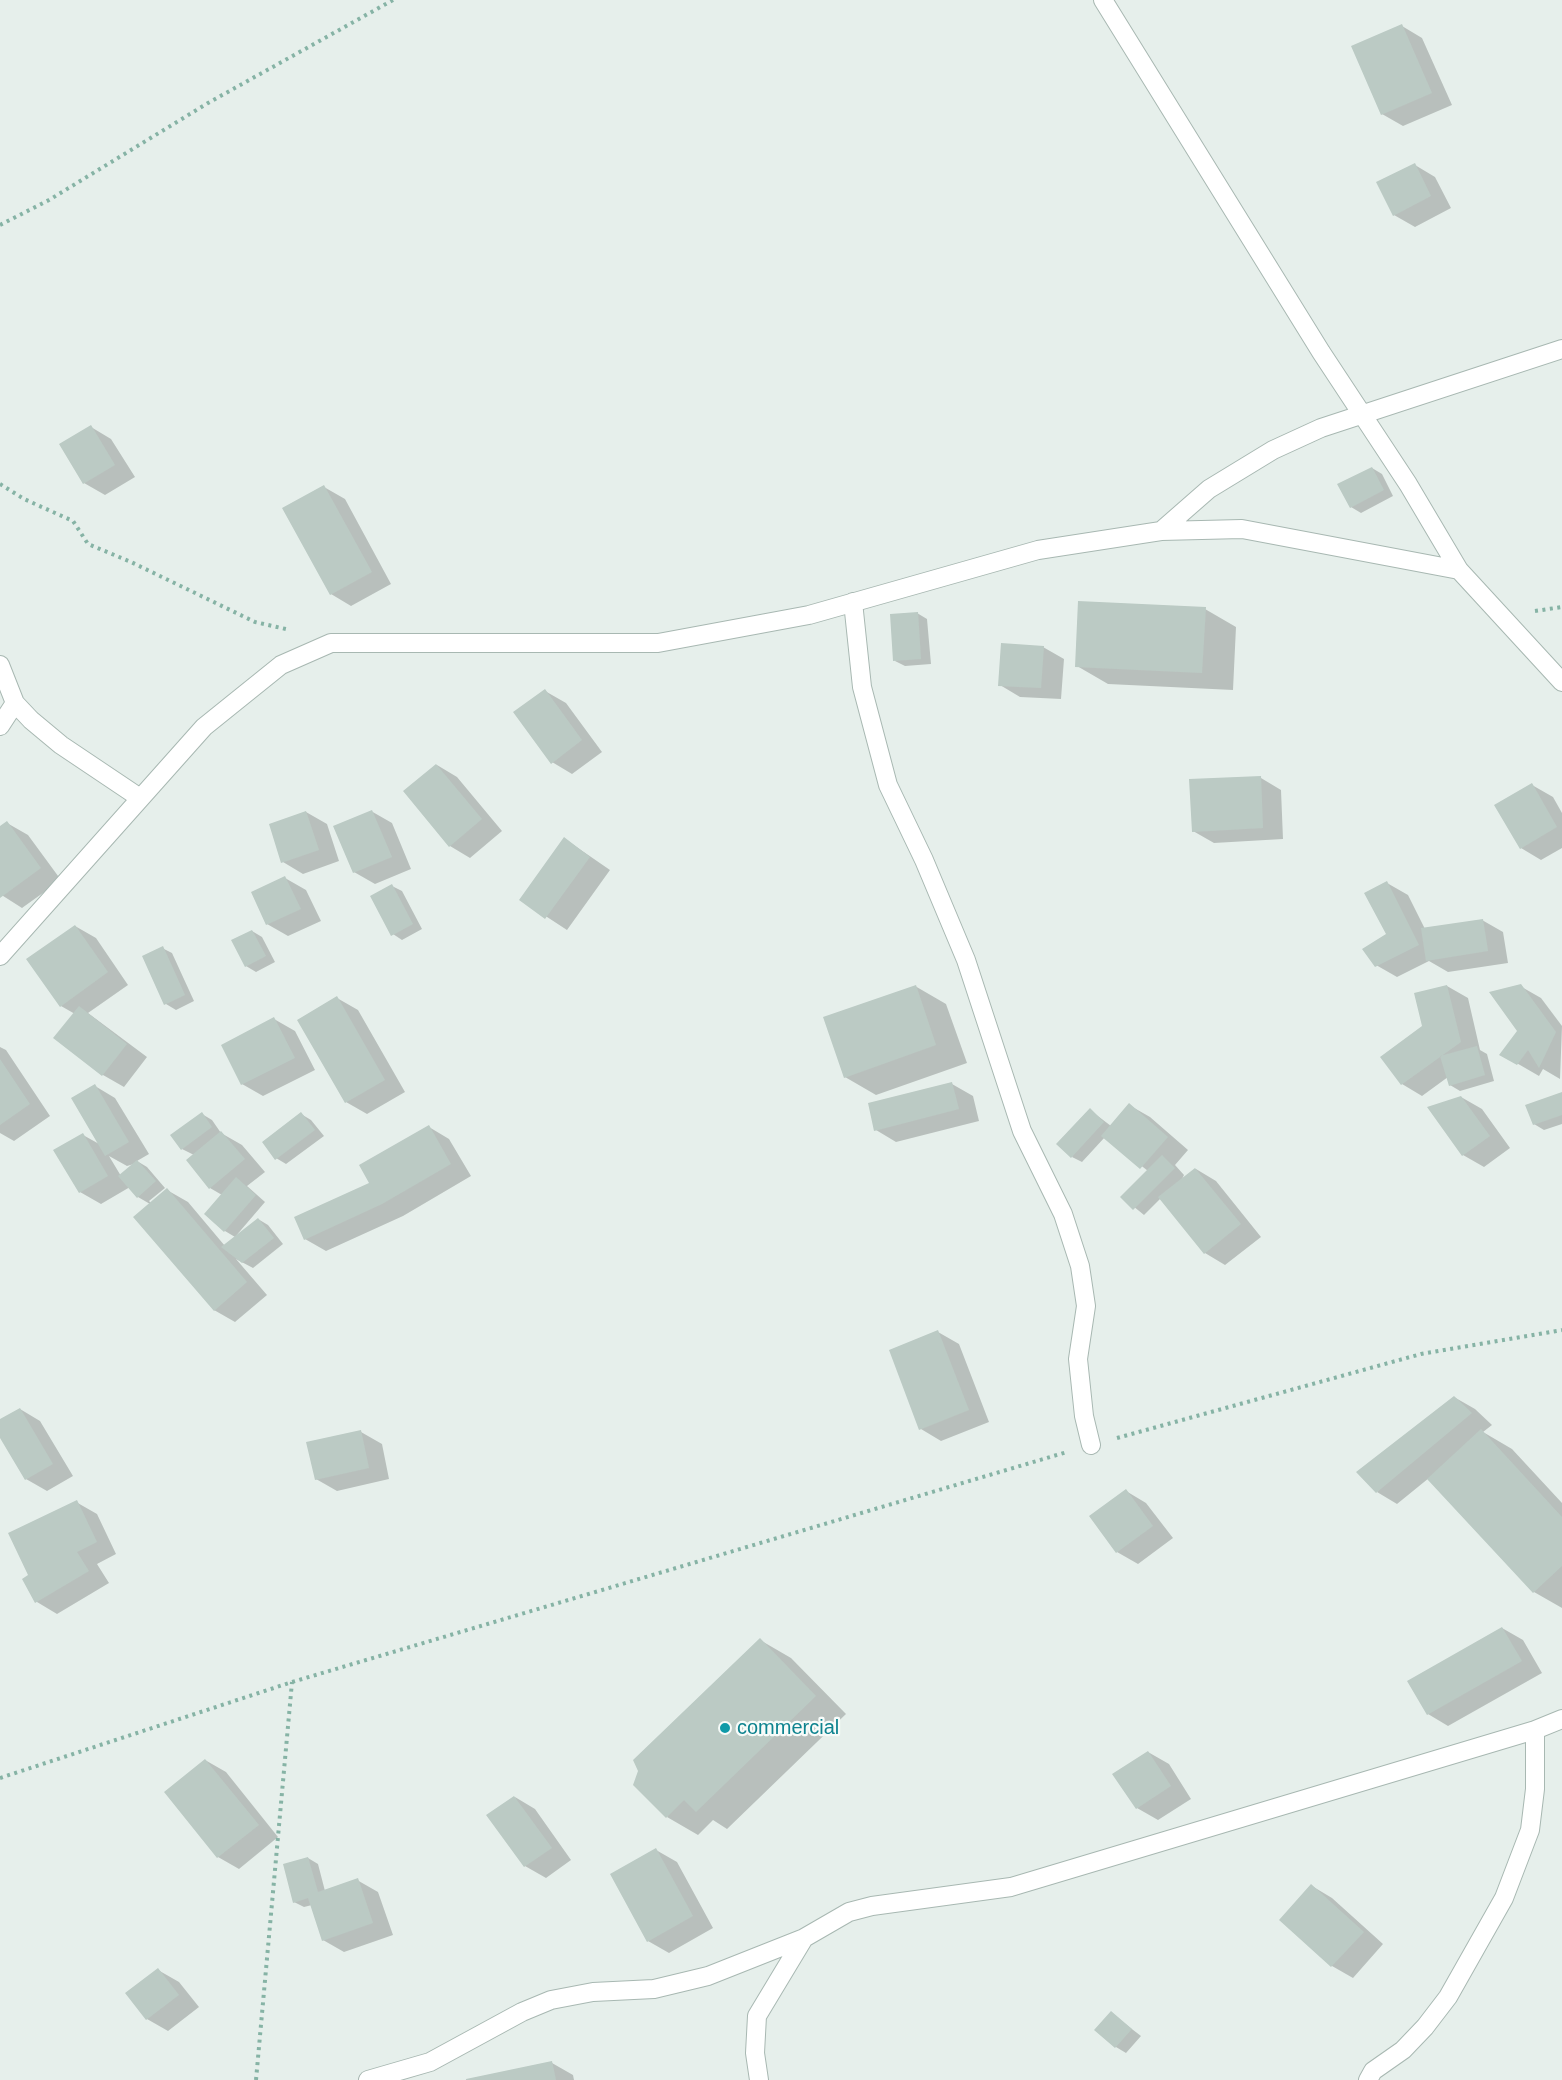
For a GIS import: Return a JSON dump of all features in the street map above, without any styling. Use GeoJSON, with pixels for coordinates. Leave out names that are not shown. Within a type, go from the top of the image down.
{"type":"FeatureCollection","features":[{"type":"Feature","properties":{"kind":"street"},"geometry":{"type":"LineString","coordinates":[[1103,0],[1314,342],[1408,484],[1459,570],[1562,682]]}},
{"type":"Feature","properties":{"kind":"street"},"geometry":{"type":"LineString","coordinates":[[1161,531],[1209,489],[1273,450],[1321,428],[1482,378],[1562,349]]}},
{"type":"Feature","properties":{"kind":"street"},"geometry":{"type":"LineString","coordinates":[[0,956],[204,727],[281,665],[331,643],[389,641],[658,644],[809,615],[1038,549],[1161,531],[1242,529],[1459,570]]}},
{"type":"Feature","properties":{"kind":"street"},"geometry":{"type":"LineString","coordinates":[[853,602],[862,687],[888,785],[924,860],[966,960],[1022,1131],[1063,1214],[1080,1266],[1086,1306],[1078,1359],[1084,1416],[1091,1445]]}},
{"type":"Feature","properties":{"kind":"street"},"geometry":{"type":"LineString","coordinates":[[0,665],[15,703],[45,733],[140,798]]}},
{"type":"Feature","properties":{"kind":"street"},"geometry":{"type":"LineString","coordinates":[[0,726],[15,703]]}},
{"type":"Feature","properties":{"kind":"street"},"geometry":{"type":"LineString","coordinates":[[368,2080],[430,2062],[522,2012],[551,2000],[593,1992],[654,1989],[698,1979],[804,1938],[849,1912],[872,1906],[1011,1887],[1534,1730],[1562,1719]]}},
{"type":"Feature","properties":{"kind":"street"},"geometry":{"type":"LineString","coordinates":[[1368,2080],[1373,2071],[1403,2050],[1425,2027],[1448,1997],[1504,1898],[1530,1830],[1535,1789],[1534,1730]]}},
{"type":"Feature","properties":{"kind":"street"},"geometry":{"type":"LineString","coordinates":[[759,2080],[755,2053],[756,2016],[804,1938]]}},
{"type":"Feature","properties":{"kind":"path"},"geometry":{"type":"LineString","coordinates":[[0,225],[49,200],[208,103],[393,0]]}},
{"type":"Feature","properties":{"kind":"path"},"geometry":{"type":"LineString","coordinates":[[0,484],[24,499],[73,521],[88,544],[131,561],[255,622],[297,631],[331,643]]}},
{"type":"Feature","properties":{"kind":"path"},"geometry":{"type":"LineString","coordinates":[[0,1778],[292,1682],[1091,1445],[1421,1354],[1562,1331]]}},
{"type":"Feature","properties":{"kind":"path"},"geometry":{"type":"LineString","coordinates":[[256,2080],[292,1682]]}},
{"type":"Feature","properties":{"kind":"building"},"geometry":{"type":"Polygon","coordinates":[[[1402,24],[1432,93],[1381,115],[1351,46],[1402,24]]]}},
{"type":"Feature","properties":{"kind":"building"},"geometry":{"type":"Polygon","coordinates":[[[1415,163],[1431,196],[1393,216],[1376,182],[1415,163]]]}},
{"type":"Feature","properties":{"kind":"building"},"geometry":{"type":"Polygon","coordinates":[[[91,425],[115,465],[83,484],[59,444],[91,425]]]}},
{"type":"Feature","properties":{"kind":"building"},"geometry":{"type":"Polygon","coordinates":[[[1372,467],[1384,490],[1350,508],[1337,484],[1372,467]]]}},
{"type":"Feature","properties":{"kind":"building"},"geometry":{"type":"Polygon","coordinates":[[[324,485],[372,572],[330,595],[282,508],[324,485]]]}},
{"type":"Feature","properties":{"kind":"building"},"geometry":{"type":"Polygon","coordinates":[[[1078,601],[1206,607],[1202,673],[1075,667],[1078,601]]]}},
{"type":"Feature","properties":{"kind":"building"},"geometry":{"type":"Polygon","coordinates":[[[918,612],[921,659],[893,661],[890,614],[918,612]]]}},
{"type":"Feature","properties":{"kind":"building"},"geometry":{"type":"Polygon","coordinates":[[[1001,643],[1044,646],[1041,688],[998,686],[1001,643]]]}},
{"type":"Feature","properties":{"kind":"building"},"geometry":{"type":"Polygon","coordinates":[[[545,689],[582,740],[551,764],[513,712],[545,689]]]}},
{"type":"Feature","properties":{"kind":"building"},"geometry":{"type":"Polygon","coordinates":[[[436,764],[482,819],[449,847],[403,791],[436,764]]]}},
{"type":"Feature","properties":{"kind":"building"},"geometry":{"type":"Polygon","coordinates":[[[1261,776],[1263,828],[1192,832],[1189,779],[1261,776]]]}},
{"type":"Feature","properties":{"kind":"building"},"geometry":{"type":"Polygon","coordinates":[[[1532,783],[1557,827],[1520,849],[1494,805],[1532,783]]]}},
{"type":"Feature","properties":{"kind":"building"},"geometry":{"type":"Polygon","coordinates":[[[372,810],[392,857],[353,873],[333,826],[372,810]]]}},
{"type":"Feature","properties":{"kind":"building"},"geometry":{"type":"Polygon","coordinates":[[[306,811],[319,850],[281,863],[269,824],[306,811]]]}},
{"type":"Feature","properties":{"kind":"building"},"geometry":{"type":"Polygon","coordinates":[[[7,821],[41,868],[0,898],[0,826],[7,821]]]}},
{"type":"Feature","properties":{"kind":"building"},"geometry":{"type":"Polygon","coordinates":[[[564,837],[590,857],[545,919],[519,900],[564,837]]]}},
{"type":"Feature","properties":{"kind":"building"},"geometry":{"type":"Polygon","coordinates":[[[285,876],[301,909],[266,925],[251,892],[285,876]]]}},
{"type":"Feature","properties":{"kind":"building"},"geometry":{"type":"Polygon","coordinates":[[[1387,881],[1419,945],[1375,967],[1362,949],[1386,934],[1364,893],[1387,881]]]}},
{"type":"Feature","properties":{"kind":"building"},"geometry":{"type":"Polygon","coordinates":[[[392,884],[413,924],[391,936],[370,896],[392,884]]]}},
{"type":"Feature","properties":{"kind":"building"},"geometry":{"type":"Polygon","coordinates":[[[1483,919],[1488,951],[1426,961],[1421,928],[1483,919]]]}},
{"type":"Feature","properties":{"kind":"building"},"geometry":{"type":"Polygon","coordinates":[[[75,925],[108,972],[60,1007],[26,959],[75,925]]]}},
{"type":"Feature","properties":{"kind":"building"},"geometry":{"type":"Polygon","coordinates":[[[252,930],[266,956],[245,967],[231,940],[252,930]]]}},
{"type":"Feature","properties":{"kind":"building"},"geometry":{"type":"Polygon","coordinates":[[[163,946],[185,995],[164,1005],[142,956],[163,946]]]}},
{"type":"Feature","properties":{"kind":"building"},"geometry":{"type":"Polygon","coordinates":[[[1521,984],[1556,1032],[1539,1068],[1528,1050],[1517,1065],[1499,1055],[1517,1031],[1489,992],[1521,984]]]}},
{"type":"Feature","properties":{"kind":"building"},"geometry":{"type":"Polygon","coordinates":[[[916,985],[936,1045],[844,1078],[823,1017],[916,985]]]}},
{"type":"Feature","properties":{"kind":"building"},"geometry":{"type":"Polygon","coordinates":[[[1447,985],[1461,1042],[1401,1085],[1380,1057],[1422,1026],[1414,993],[1447,985]]]}},
{"type":"Feature","properties":{"kind":"building"},"geometry":{"type":"Polygon","coordinates":[[[337,996],[385,1080],[345,1103],[297,1020],[337,996]]]}},
{"type":"Feature","properties":{"kind":"building"},"geometry":{"type":"Polygon","coordinates":[[[79,1006],[127,1044],[102,1076],[53,1038],[79,1006]]]}},
{"type":"Feature","properties":{"kind":"building"},"geometry":{"type":"Polygon","coordinates":[[[274,1017],[295,1058],[241,1085],[221,1045],[274,1017]]]}},
{"type":"Feature","properties":{"kind":"building"},"geometry":{"type":"Polygon","coordinates":[[[1477,1046],[1485,1075],[1449,1086],[1440,1056],[1477,1046]]]}},
{"type":"Feature","properties":{"kind":"building"},"geometry":{"type":"Polygon","coordinates":[[[0,1059],[30,1104],[0,1125],[0,1059]]]}},
{"type":"Feature","properties":{"kind":"building"},"geometry":{"type":"Polygon","coordinates":[[[952,1082],[959,1109],[874,1131],[868,1103],[952,1082]]]}},
{"type":"Feature","properties":{"kind":"building"},"geometry":{"type":"Polygon","coordinates":[[[95,1084],[129,1142],[105,1156],[71,1098],[95,1084]]]}},
{"type":"Feature","properties":{"kind":"building"},"geometry":{"type":"Polygon","coordinates":[[[1562,1092],[1562,1115],[1533,1125],[1525,1105],[1562,1092]]]}},
{"type":"Feature","properties":{"kind":"building"},"geometry":{"type":"Polygon","coordinates":[[[1461,1096],[1490,1136],[1462,1156],[1427,1107],[1461,1096]]]}},
{"type":"Feature","properties":{"kind":"building"},"geometry":{"type":"Polygon","coordinates":[[[1129,1103],[1168,1137],[1140,1169],[1101,1136],[1129,1103]]]}},
{"type":"Feature","properties":{"kind":"building"},"geometry":{"type":"Polygon","coordinates":[[[1090,1108],[1104,1122],[1071,1158],[1056,1144],[1090,1108]]]}},
{"type":"Feature","properties":{"kind":"building"},"geometry":{"type":"Polygon","coordinates":[[[202,1112],[212,1127],[181,1150],[170,1135],[202,1112]]]}},
{"type":"Feature","properties":{"kind":"building"},"geometry":{"type":"Polygon","coordinates":[[[301,1112],[315,1130],[275,1160],[262,1142],[301,1112]]]}},
{"type":"Feature","properties":{"kind":"building"},"geometry":{"type":"Polygon","coordinates":[[[429,1125],[451,1164],[382,1204],[304,1240],[294,1217],[369,1183],[359,1165],[429,1125]]]}},
{"type":"Feature","properties":{"kind":"building"},"geometry":{"type":"Polygon","coordinates":[[[221,1131],[245,1159],[209,1189],[186,1160],[221,1131]]]}},
{"type":"Feature","properties":{"kind":"building"},"geometry":{"type":"Polygon","coordinates":[[[83,1133],[108,1176],[79,1193],[53,1150],[83,1133]]]}},
{"type":"Feature","properties":{"kind":"building"},"geometry":{"type":"Polygon","coordinates":[[[1162,1155],[1175,1168],[1133,1210],[1120,1197],[1162,1155]]]}},
{"type":"Feature","properties":{"kind":"building"},"geometry":{"type":"Polygon","coordinates":[[[137,1160],[156,1181],[137,1198],[118,1176],[137,1160]]]}},
{"type":"Feature","properties":{"kind":"building"},"geometry":{"type":"Polygon","coordinates":[[[1195,1168],[1241,1224],[1204,1254],[1158,1197],[1195,1168]]]}},
{"type":"Feature","properties":{"kind":"building"},"geometry":{"type":"Polygon","coordinates":[[[236,1177],[256,1195],[224,1232],[204,1214],[236,1177]]]}},
{"type":"Feature","properties":{"kind":"building"},"geometry":{"type":"Polygon","coordinates":[[[167,1188],[247,1282],[214,1311],[133,1217],[167,1188]]]}},
{"type":"Feature","properties":{"kind":"building"},"geometry":{"type":"Polygon","coordinates":[[[258,1218],[274,1238],[242,1263],[221,1247],[258,1218]]]}},
{"type":"Feature","properties":{"kind":"building"},"geometry":{"type":"Polygon","coordinates":[[[938,1330],[969,1410],[919,1430],[889,1350],[938,1330]]]}},
{"type":"Feature","properties":{"kind":"building"},"geometry":{"type":"Polygon","coordinates":[[[1454,1396],[1472,1413],[1376,1493],[1356,1472],[1454,1396]]]}},
{"type":"Feature","properties":{"kind":"building"},"geometry":{"type":"Polygon","coordinates":[[[20,1408],[53,1464],[25,1480],[0,1438],[0,1419],[20,1408]]]}},
{"type":"Feature","properties":{"kind":"building"},"geometry":{"type":"Polygon","coordinates":[[[1481,1429],[1562,1517],[1562,1566],[1533,1593],[1427,1479],[1481,1429]]]}},
{"type":"Feature","properties":{"kind":"building"},"geometry":{"type":"Polygon","coordinates":[[[361,1430],[369,1468],[315,1480],[306,1442],[361,1430]]]}},
{"type":"Feature","properties":{"kind":"building"},"geometry":{"type":"Polygon","coordinates":[[[1126,1489],[1153,1526],[1116,1553],[1089,1516],[1126,1489]]]}},
{"type":"Feature","properties":{"kind":"building"},"geometry":{"type":"Polygon","coordinates":[[[77,1500],[97,1542],[77,1552],[89,1571],[35,1603],[22,1579],[28,1575],[8,1533],[77,1500]]]}},
{"type":"Feature","properties":{"kind":"building"},"geometry":{"type":"Polygon","coordinates":[[[1502,1627],[1522,1661],[1427,1715],[1407,1681],[1502,1627]]]}},
{"type":"Feature","properties":{"kind":"building","name":"commercial"},"geometry":{"type":"Polygon","coordinates":[[[760,1638],[816,1696],[696,1812],[684,1800],[666,1818],[633,1785],[638,1771],[633,1760],[760,1638]]]}},
{"type":"Feature","properties":{"kind":"building"},"geometry":{"type":"Polygon","coordinates":[[[1148,1751],[1171,1786],[1136,1809],[1112,1774],[1148,1751]]]}},
{"type":"Feature","properties":{"kind":"building"},"geometry":{"type":"Polygon","coordinates":[[[205,1759],[259,1825],[217,1858],[164,1792],[205,1759]]]}},
{"type":"Feature","properties":{"kind":"building"},"geometry":{"type":"Polygon","coordinates":[[[514,1796],[552,1848],[524,1867],[486,1815],[514,1796]]]}},
{"type":"Feature","properties":{"kind":"building"},"geometry":{"type":"Polygon","coordinates":[[[656,1848],[693,1916],[647,1942],[610,1874],[656,1848]]]}},
{"type":"Feature","properties":{"kind":"building"},"geometry":{"type":"Polygon","coordinates":[[[308,1857],[318,1892],[358,1878],[373,1923],[322,1941],[308,1898],[293,1903],[283,1864],[308,1857]]]}},
{"type":"Feature","properties":{"kind":"building"},"geometry":{"type":"Polygon","coordinates":[[[1311,1884],[1364,1932],[1331,1967],[1279,1920],[1311,1884]]]}},
{"type":"Feature","properties":{"kind":"building"},"geometry":{"type":"Polygon","coordinates":[[[158,1968],[179,1995],[146,2020],[125,1993],[158,1968]]]}},
{"type":"Feature","properties":{"kind":"building"},"geometry":{"type":"Polygon","coordinates":[[[1111,2011],[1132,2029],[1115,2048],[1094,2030],[1111,2011]]]}},
{"type":"Feature","properties":{"kind":"building"},"geometry":{"type":"Polygon","coordinates":[[[552,2061],[556,2080],[466,2080],[466,2079],[552,2061]]]}},
{"type":"Feature","properties":{"kind":"place","name":"commercial"},"geometry":{"type":"Point","coordinates":[725,1728]}}]}
